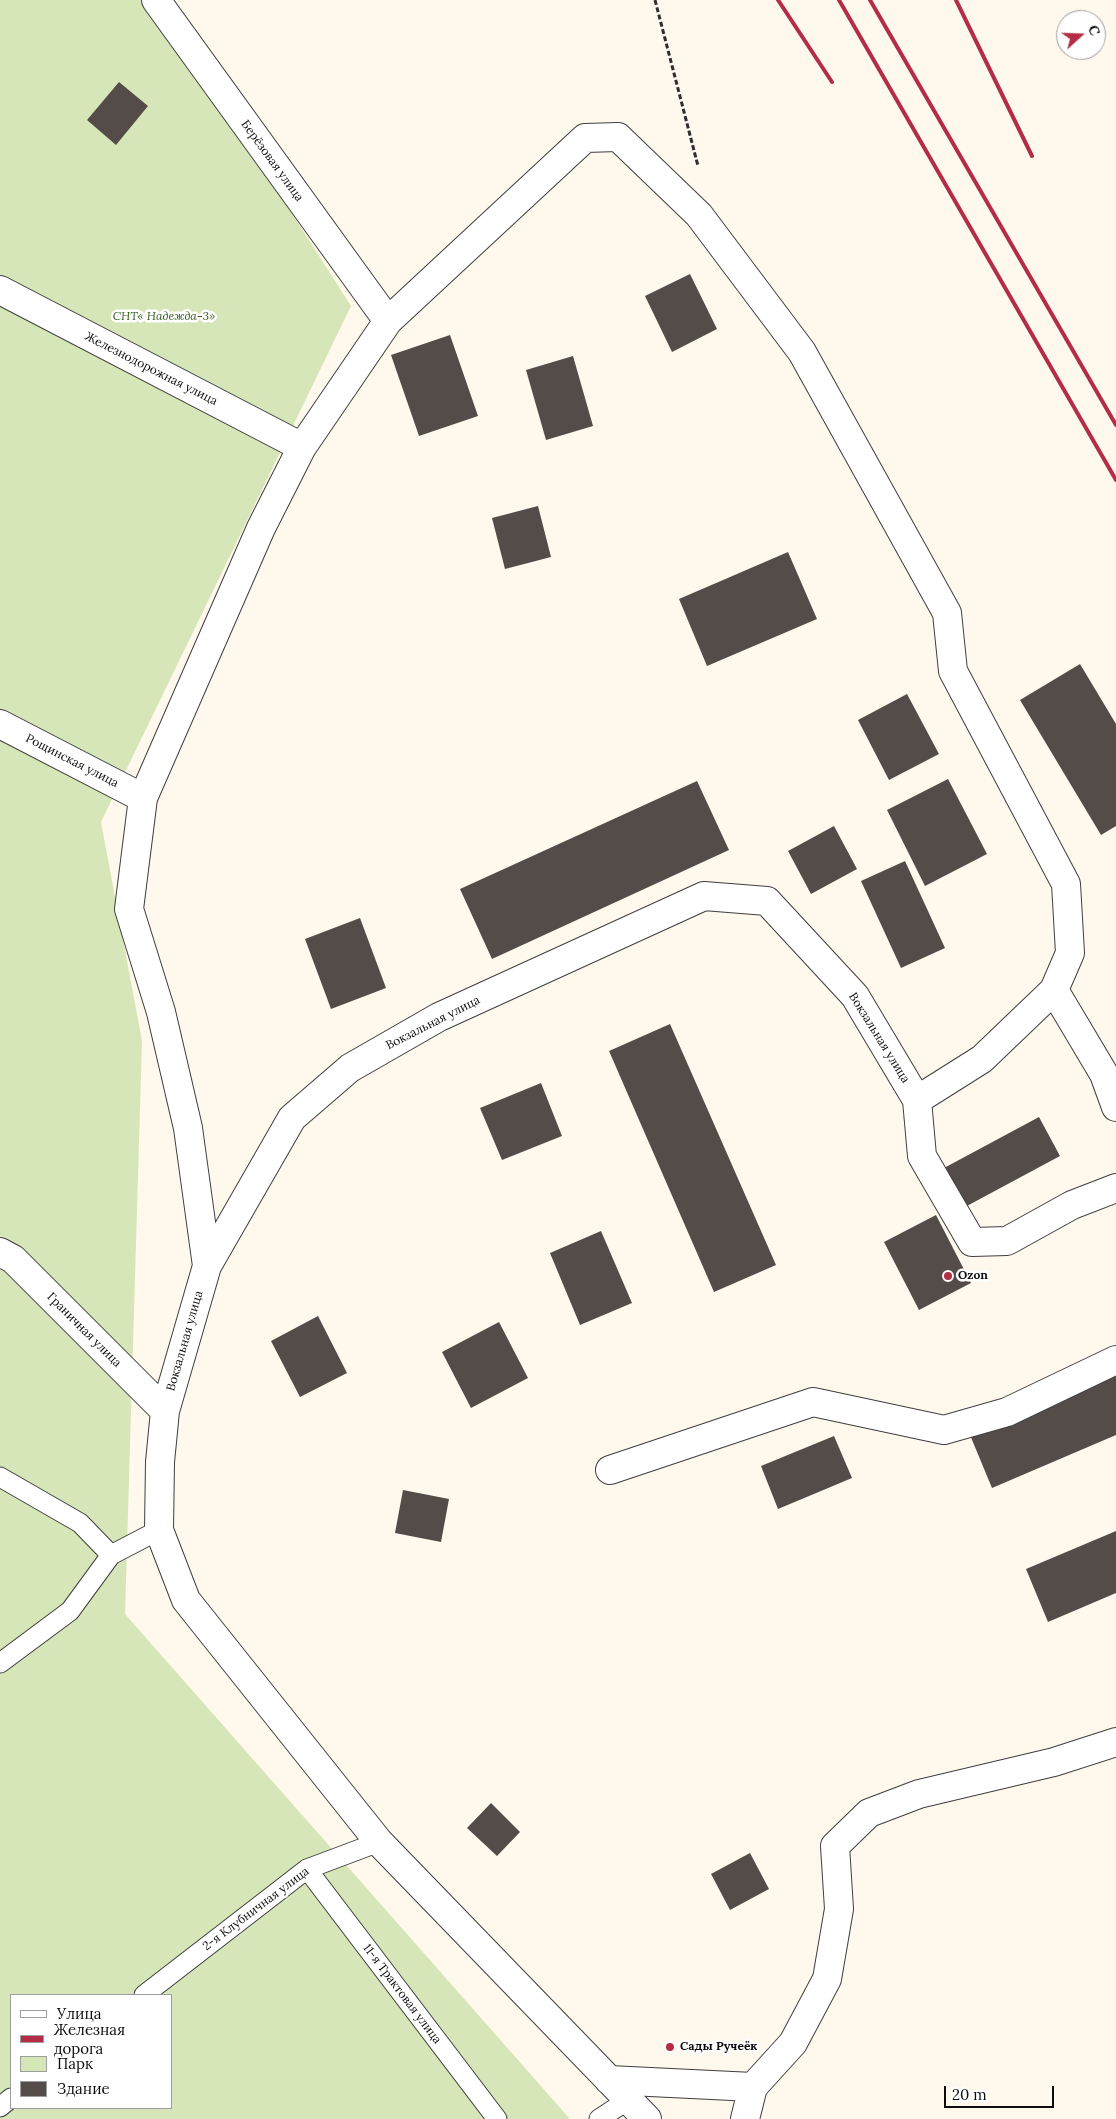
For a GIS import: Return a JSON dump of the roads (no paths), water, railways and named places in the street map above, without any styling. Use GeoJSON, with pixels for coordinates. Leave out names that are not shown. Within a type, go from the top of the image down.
{"type":"FeatureCollection","features":[{"type":"Feature","properties":{"kind":"street","name":"Берёзовая улица"},"geometry":{"type":"LineString","coordinates":[[156,0],[388,321]]}},
{"type":"Feature","properties":{"kind":"street"},"geometry":{"type":"LineString","coordinates":[[207,1266],[188,1128],[161,1012],[129,910],[143,798],[261,528],[302,447],[388,321],[585,138],[618,137],[699,216],[802,352],[947,613],[953,671],[1066,884],[1070,953],[1054,990],[982,1059],[917,1100],[922,1156],[972,1242],[1007,1241],[1072,1204],[1116,1188]]}},
{"type":"Feature","properties":{"kind":"street","name":"Железнодорожная улица"},"geometry":{"type":"LineString","coordinates":[[0,290],[302,447]]}},
{"type":"Feature","properties":{"kind":"street","name":"Рощинская улица"},"geometry":{"type":"LineString","coordinates":[[0,724],[143,798]]}},
{"type":"Feature","properties":{"kind":"street","name":"Вокзальная улица"},"geometry":{"type":"LineString","coordinates":[[159,1530],[160,1462],[165,1411],[207,1266],[292,1118],[350,1068],[439,1018],[704,896],[767,901],[855,996],[917,1100]]}},
{"type":"Feature","properties":{"kind":"street"},"geometry":{"type":"LineString","coordinates":[[1054,990],[1104,1074],[1116,1106]]}},
{"type":"Feature","properties":{"kind":"street","name":"Граничная улица"},"geometry":{"type":"LineString","coordinates":[[0,1252],[13,1260],[165,1411]]}},
{"type":"Feature","properties":{"kind":"street"},"geometry":{"type":"LineString","coordinates":[[610,1470],[813,1402],[944,1430],[1007,1412],[1116,1360]]}},
{"type":"Feature","properties":{"kind":"street"},"geometry":{"type":"LineString","coordinates":[[159,1530],[186,1600],[379,1842],[647,2119]]}},
{"type":"Feature","properties":{"kind":"street"},"geometry":{"type":"LineString","coordinates":[[745,2119],[753,2087],[794,2043],[827,1979],[839,1909],[835,1846],[869,1813],[919,1794],[1054,1762],[1116,1742]]}},
{"type":"Feature","properties":{"kind":"street"},"geometry":{"type":"LineString","coordinates":[[609,2080],[753,2087]]}},
{"type":"Feature","properties":{"kind":"lane"},"geometry":{"type":"LineString","coordinates":[[0,1477],[80,1523],[111,1555]]}},
{"type":"Feature","properties":{"kind":"lane"},"geometry":{"type":"LineString","coordinates":[[0,1663],[70,1611],[111,1555],[159,1530]]}},
{"type":"Feature","properties":{"kind":"lane","name":"2-я Клубничная улица"},"geometry":{"type":"LineString","coordinates":[[145,1994],[307,1869],[379,1842]]}},
{"type":"Feature","properties":{"kind":"lane","name":"11-я Трактовая улица"},"geometry":{"type":"LineString","coordinates":[[307,1869],[497,2119]]}},
{"type":"Feature","properties":{"kind":"lane"},"geometry":{"type":"LineString","coordinates":[[0,2107],[10,2099]]}},
{"type":"Feature","properties":{"kind":"lane"},"geometry":{"type":"LineString","coordinates":[[599,2119],[628,2100]]}},
{"type":"Feature","properties":{"kind":"railway"},"geometry":{"type":"LineString","coordinates":[[778,0],[832,82]]}},
{"type":"Feature","properties":{"kind":"railway"},"geometry":{"type":"LineString","coordinates":[[839,0],[1116,480]]}},
{"type":"Feature","properties":{"kind":"railway"},"geometry":{"type":"LineString","coordinates":[[870,0],[1116,425]]}},
{"type":"Feature","properties":{"kind":"railway"},"geometry":{"type":"LineString","coordinates":[[956,0],[1032,156]]}},
{"type":"Feature","properties":{"kind":"place","name":"Ozon"},"geometry":{"type":"Point","coordinates":[948,1276]}},
{"type":"Feature","properties":{"kind":"place","name":"Сады Ручеёк"},"geometry":{"type":"Point","coordinates":[670,2047]}},
{"type":"Feature","properties":{"kind":"park label","name":"СНТ« Надежда-3»"},"geometry":{"type":"Point","coordinates":[164,317]}}]}
